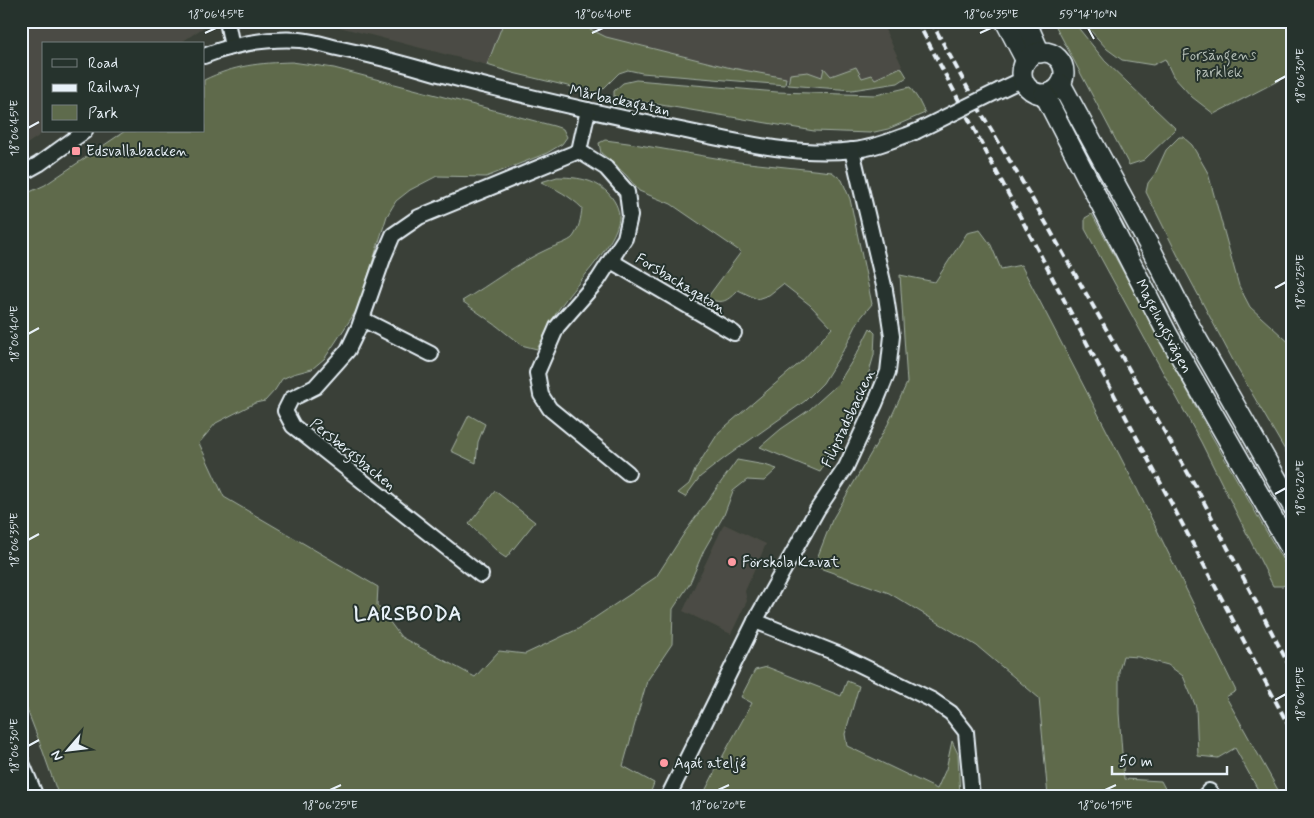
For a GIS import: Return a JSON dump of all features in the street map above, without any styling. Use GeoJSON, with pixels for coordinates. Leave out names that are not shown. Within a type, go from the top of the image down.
{"type":"FeatureCollection","features":[{"type":"Feature","properties":{"kind":"main road"},"geometry":{"type":"LineString","coordinates":[[1005,21],[1030,64]]}},
{"type":"Feature","properties":{"kind":"main road"},"geometry":{"type":"LineString","coordinates":[[1026,21],[1030,64],[1026,85],[1037,94],[1044,94],[1057,90],[1061,84]]}},
{"type":"Feature","properties":{"kind":"main road","name":"Magelungsvägen"},"geometry":{"type":"LineString","coordinates":[[1030,64],[1046,52],[1052,54],[1061,62],[1064,73],[1061,84],[1192,330],[1293,507]]}},
{"type":"Feature","properties":{"kind":"main road","name":"Magelungsvägen"},"geometry":{"type":"LineString","coordinates":[[1044,94],[1168,335],[1293,554]]}},
{"type":"Feature","properties":{"kind":"street"},"geometry":{"type":"LineString","coordinates":[[227,21],[232,46]]}},
{"type":"Feature","properties":{"kind":"street","name":"Mårbackagatan"},"geometry":{"type":"LineString","coordinates":[[205,56],[232,46],[263,41],[302,40],[368,54],[558,104],[716,137],[809,152],[852,150],[880,145],[915,132],[1000,90],[1030,64]]}},
{"type":"Feature","properties":{"kind":"street"},"geometry":{"type":"LineString","coordinates":[[579,151],[588,110]]}},
{"type":"Feature","properties":{"kind":"street"},"geometry":{"type":"LineString","coordinates":[[21,174],[39,164],[84,132]]}},
{"type":"Feature","properties":{"kind":"street","name":"Filipstadsbacken"},"geometry":{"type":"LineString","coordinates":[[668,797],[755,621],[817,510],[846,467],[888,372],[892,336],[885,290],[852,150]]}},
{"type":"Feature","properties":{"kind":"street","name":"Forsbackagatan"},"geometry":{"type":"LineString","coordinates":[[579,151],[606,168],[627,192],[630,216],[625,238],[598,280],[557,327],[537,373],[541,395],[550,409],[628,473]]}},
{"type":"Feature","properties":{"kind":"street","name":"Persbergsbacken"},"geometry":{"type":"LineString","coordinates":[[481,575],[293,426],[285,412],[291,399],[315,387],[348,350],[362,319],[393,235],[419,217],[579,151]]}},
{"type":"Feature","properties":{"kind":"street","name":"Forsbackagatan"},"geometry":{"type":"LineString","coordinates":[[611,260],[734,334]]}},
{"type":"Feature","properties":{"kind":"street"},"geometry":{"type":"LineString","coordinates":[[362,319],[431,354]]}},
{"type":"Feature","properties":{"kind":"street"},"geometry":{"type":"LineString","coordinates":[[755,621],[838,654],[932,700],[951,712],[966,732],[972,797]]}},
{"type":"Feature","properties":{"kind":"street"},"geometry":{"type":"LineString","coordinates":[[21,761],[36,797]]}},
{"type":"Feature","properties":{"kind":"street"},"geometry":{"type":"LineString","coordinates":[[1204,797],[1209,792],[1214,797]]}},
{"type":"Feature","properties":{"kind":"shaded area"},"geometry":{"type":"Polygon","coordinates":[[[21,21],[246,21],[204,27],[182,42],[42,42],[42,132],[45,132],[21,148],[21,21]]]}},
{"type":"Feature","properties":{"kind":"shaded area"},"geometry":{"type":"Polygon","coordinates":[[[316,21],[504,21],[487,65],[316,21]]]}},
{"type":"Feature","properties":{"kind":"shaded area"},"geometry":{"type":"Polygon","coordinates":[[[538,21],[881,21],[903,68],[861,86],[819,80],[793,80],[727,67],[606,37],[584,26],[538,21]]]}},
{"type":"Feature","properties":{"kind":"shaded area","name":"Förskola Kavat"},"geometry":{"type":"Polygon","coordinates":[[[724,524],[766,544],[745,591],[747,601],[731,634],[683,611],[724,524]]]}},
{"type":"Feature","properties":{"kind":"green space"},"geometry":{"type":"Polygon","coordinates":[[[504,21],[538,21],[584,26],[606,37],[727,67],[786,78],[785,85],[642,73],[628,70],[619,73],[601,91],[593,92],[487,65],[504,21]]]}},
{"type":"Feature","properties":{"kind":"green space"},"geometry":{"type":"Polygon","coordinates":[[[1053,21],[1075,21],[1076,25],[1105,61],[1176,129],[1144,160],[1129,165],[1053,21]]]}},
{"type":"Feature","properties":{"kind":"green space","name":"Forsängens parklek"},"geometry":{"type":"Polygon","coordinates":[[[1086,21],[1293,21],[1293,73],[1214,114],[1192,97],[1173,76],[1165,59],[1153,65],[1122,60],[1107,49],[1090,30],[1086,21]]]}},
{"type":"Feature","properties":{"kind":"green space"},"geometry":{"type":"Polygon","coordinates":[[[292,62],[334,68],[554,126],[563,129],[567,137],[562,144],[547,153],[486,177],[437,176],[410,190],[396,201],[387,216],[358,308],[325,358],[312,369],[282,379],[265,401],[255,403],[216,423],[199,443],[224,497],[378,587],[377,605],[401,637],[475,677],[499,651],[525,654],[578,629],[656,577],[685,532],[737,460],[777,469],[764,481],[747,480],[733,491],[724,515],[704,550],[689,585],[673,609],[672,644],[647,681],[623,766],[654,783],[649,797],[59,797],[21,694],[21,196],[45,185],[124,132],[205,132],[205,80],[237,68],[269,63],[292,62]]]}},
{"type":"Feature","properties":{"kind":"green space"},"geometry":{"type":"Polygon","coordinates":[[[856,67],[862,78],[872,75],[875,79],[901,67],[907,77],[898,83],[852,90],[788,85],[790,74],[808,72],[822,77],[824,68],[831,76],[856,67]]]}},
{"type":"Feature","properties":{"kind":"green space"},"geometry":{"type":"Polygon","coordinates":[[[636,80],[777,92],[876,95],[910,87],[925,113],[888,129],[870,133],[814,131],[614,97],[614,91],[623,83],[636,80]]]}},
{"type":"Feature","properties":{"kind":"green space"},"geometry":{"type":"Polygon","coordinates":[[[1179,137],[1183,137],[1192,145],[1208,173],[1239,286],[1250,307],[1293,346],[1293,464],[1236,366],[1146,192],[1148,183],[1155,174],[1166,150],[1179,137]]]}},
{"type":"Feature","properties":{"kind":"green space"},"geometry":{"type":"Polygon","coordinates":[[[605,140],[739,162],[832,172],[842,180],[850,199],[872,304],[859,320],[846,346],[823,383],[805,401],[700,477],[685,497],[678,493],[689,484],[696,468],[719,432],[802,361],[832,328],[810,305],[783,284],[769,295],[757,299],[738,290],[724,301],[707,298],[741,252],[671,204],[639,191],[627,176],[601,153],[599,143],[605,140]]]}},
{"type":"Feature","properties":{"kind":"green space"},"geometry":{"type":"Polygon","coordinates":[[[557,177],[584,180],[602,188],[616,204],[619,219],[605,250],[562,305],[550,323],[537,349],[521,345],[462,301],[526,261],[573,237],[577,230],[582,208],[568,196],[541,182],[557,177]]]}},
{"type":"Feature","properties":{"kind":"green space"},"geometry":{"type":"Polygon","coordinates":[[[1092,214],[1210,433],[1293,578],[1283,586],[1273,586],[1201,442],[1085,229],[1085,218],[1092,214]]]}},
{"type":"Feature","properties":{"kind":"green space"},"geometry":{"type":"Polygon","coordinates":[[[980,230],[991,245],[1001,269],[1021,265],[1136,487],[1236,691],[1226,697],[1282,797],[1262,797],[1235,748],[1218,758],[1198,756],[1196,707],[1183,676],[1168,665],[1138,657],[1123,656],[1119,671],[1119,713],[1124,779],[1161,781],[1169,796],[1048,797],[1039,698],[977,646],[889,593],[814,566],[832,520],[888,424],[907,383],[900,275],[935,282],[967,233],[980,230]]]}},
{"type":"Feature","properties":{"kind":"green space"},"geometry":{"type":"Polygon","coordinates":[[[870,328],[875,333],[874,355],[860,403],[847,431],[820,472],[760,447],[781,429],[809,410],[838,384],[870,328]]]}},
{"type":"Feature","properties":{"kind":"green space"},"geometry":{"type":"Polygon","coordinates":[[[469,415],[485,424],[478,442],[476,463],[451,451],[469,415]]]}},
{"type":"Feature","properties":{"kind":"green space"},"geometry":{"type":"Polygon","coordinates":[[[495,491],[535,522],[506,558],[469,524],[495,491]]]}},
{"type":"Feature","properties":{"kind":"green space"},"geometry":{"type":"Polygon","coordinates":[[[767,667],[841,696],[847,681],[859,686],[845,734],[847,746],[937,789],[946,769],[952,741],[958,754],[960,797],[702,797],[752,703],[741,697],[755,670],[767,667]]]}},
{"type":"Feature","properties":{"kind":"railway"},"geometry":{"type":"LineString","coordinates":[[917,21],[1293,734]]}},
{"type":"Feature","properties":{"kind":"railway"},"geometry":{"type":"LineString","coordinates":[[931,21],[979,109],[1197,489],[1293,673]]}},
{"type":"Feature","properties":{"kind":"place","name":"Edsvallabacken"},"geometry":{"type":"Point","coordinates":[76,151]}},
{"type":"Feature","properties":{"kind":"place","name":"Förskola Kavat"},"geometry":{"type":"Point","coordinates":[732,562]}},
{"type":"Feature","properties":{"kind":"place","name":"Agat ateljé"},"geometry":{"type":"Point","coordinates":[664,763]}},
{"type":"Feature","properties":{"kind":"district","name":"LARSBODA"},"geometry":{"type":"Point","coordinates":[408,613]}}]}
